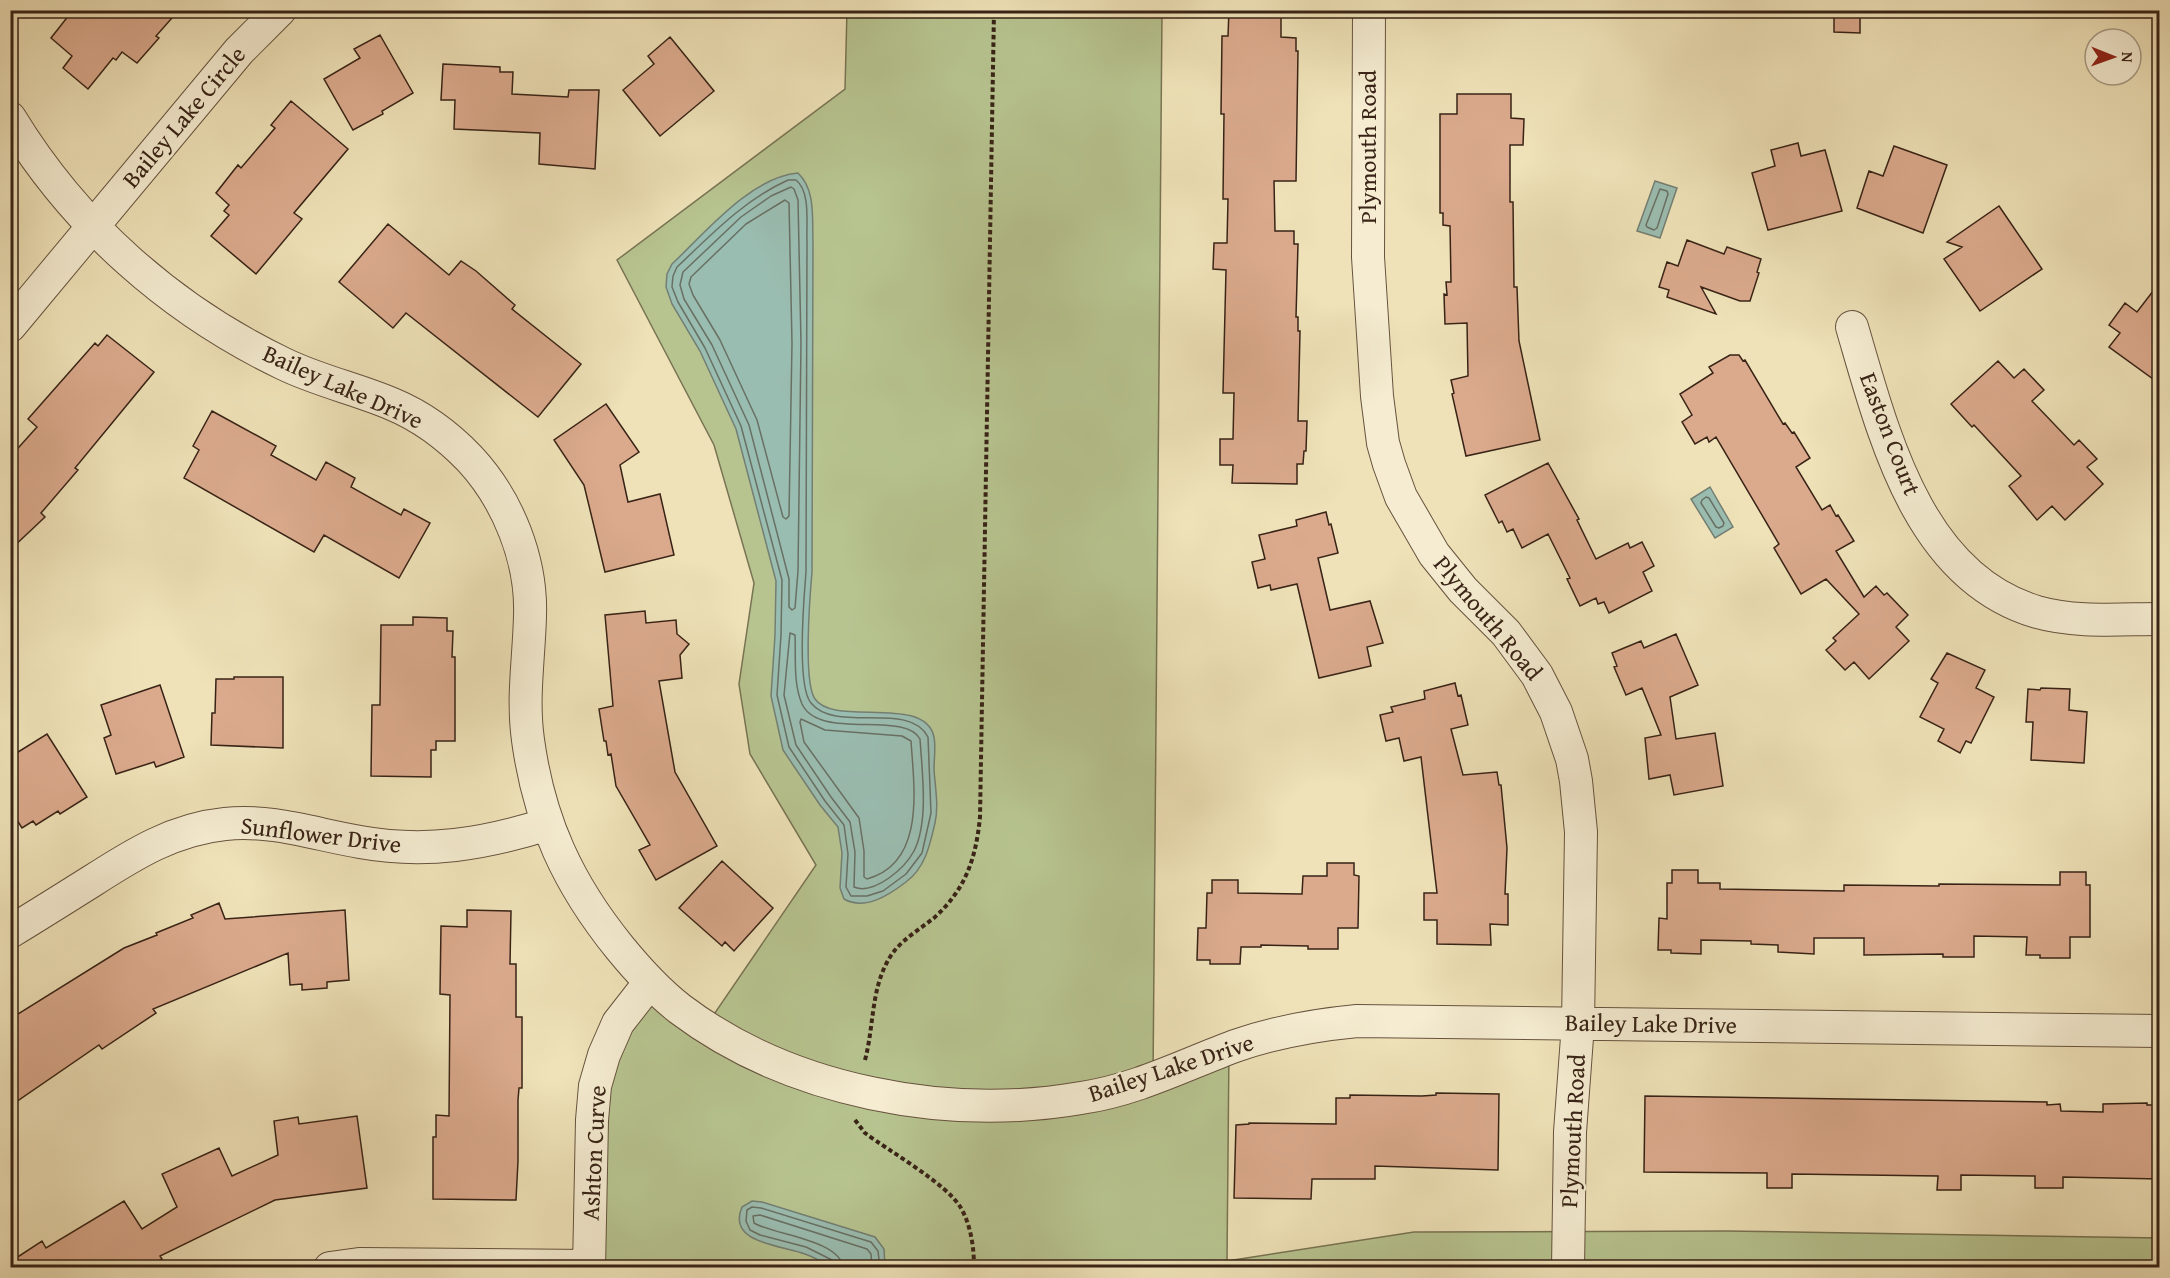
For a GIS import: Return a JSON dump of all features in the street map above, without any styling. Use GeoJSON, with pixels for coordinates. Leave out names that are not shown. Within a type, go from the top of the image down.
{"type":"FeatureCollection","features":[{"type":"Feature","properties":{"kind":"street","name":"Bailey Lake Circle"},"geometry":{"type":"LineString","coordinates":[[10,327],[239,51],[280,10]]}},
{"type":"Feature","properties":{"kind":"street","name":"Plymouth Road"},"geometry":{"type":"LineString","coordinates":[[1369,10],[1368,257],[1377,396],[1383,443],[1401,497],[1422,536],[1463,590],[1506,633],[1525,657],[1547,692],[1564,734],[1576,781],[1581,831],[1578,1024],[1570,1132],[1568,1268]]}},
{"type":"Feature","properties":{"kind":"street","name":"Bailey Lake Drive"},"geometry":{"type":"LineString","coordinates":[[10,118],[45,170],[93,228],[152,281],[205,318],[283,364],[395,405],[422,419],[469,458],[485,477],[497,495],[511,525],[521,550],[528,580],[530,614],[525,691],[532,764],[549,824],[568,872],[588,907],[626,956],[650,981],[680,1009],[756,1054],[819,1079],[886,1096],[960,1105],[1030,1104],[1084,1098],[1153,1079],[1252,1041],[1279,1033],[1328,1024],[1375,1021],[2160,1031]]}},
{"type":"Feature","properties":{"kind":"street","name":"Easton Court"},"geometry":{"type":"LineString","coordinates":[[1852,327],[1874,401],[1900,472],[1932,532],[1965,572],[2006,601],[2038,612],[2084,619],[2160,619]]}},
{"type":"Feature","properties":{"kind":"street","name":"Sunflower Drive"},"geometry":{"type":"LineString","coordinates":[[10,932],[134,854],[183,832],[204,827],[267,823],[362,843],[431,847],[495,840],[549,824]]}},
{"type":"Feature","properties":{"kind":"street","name":"Ashton Curve"},"geometry":{"type":"LineString","coordinates":[[589,1267],[595,1086],[604,1054],[618,1023],[650,981]]}},
{"type":"Feature","properties":{"kind":"street"},"geometry":{"type":"LineString","coordinates":[[330,1268],[359,1264],[589,1267]]}},
{"type":"Feature","properties":{"kind":"path"},"geometry":{"type":"LineString","coordinates":[[865,1062],[871,1039],[873,1005],[886,966],[896,950],[936,916],[953,896],[973,862],[978,843],[994,10]]}},
{"type":"Feature","properties":{"kind":"path"},"geometry":{"type":"LineString","coordinates":[[854,1114],[861,1130],[942,1188],[960,1207],[971,1233],[974,1268]]}},
{"type":"Feature","properties":{"kind":"green space"},"geometry":{"type":"Polygon","coordinates":[[[847,10],[1162,11],[1153,1079],[1229,1049],[1227,1261],[1414,1232],[1727,1231],[2160,1238],[2159,1268],[589,1268],[592,1120],[650,982],[706,1026],[816,865],[750,754],[739,684],[754,583],[714,445],[617,260],[845,89],[847,10]]]}},
{"type":"Feature","properties":{"kind":"water"},"geometry":{"type":"Polygon","coordinates":[[[798,173],[808,188],[813,215],[812,572],[808,638],[811,690],[815,699],[825,707],[840,711],[897,713],[914,717],[927,724],[935,741],[934,769],[937,810],[926,855],[918,870],[899,887],[876,900],[860,903],[844,899],[840,888],[842,853],[838,827],[820,805],[783,750],[771,696],[776,581],[736,429],[700,351],[672,304],[666,287],[667,274],[672,264],[730,208],[763,185],[780,177],[798,173]]]}},
{"type":"Feature","properties":{"kind":"water"},"geometry":{"type":"Polygon","coordinates":[[[1655,181],[1677,188],[1660,238],[1637,231],[1655,181]]]}},
{"type":"Feature","properties":{"kind":"water"},"geometry":{"type":"Polygon","coordinates":[[[1710,487],[1733,527],[1715,538],[1691,499],[1710,487]]]}},
{"type":"Feature","properties":{"kind":"water"},"geometry":{"type":"Polygon","coordinates":[[[752,1201],[762,1202],[875,1237],[884,1249],[885,1267],[840,1268],[805,1254],[759,1241],[742,1229],[739,1219],[742,1207],[752,1201]]]}},
{"type":"Feature","properties":{"kind":"building"},"geometry":{"type":"Polygon","coordinates":[[[73,10],[179,10],[156,36],[159,38],[137,63],[122,52],[116,60],[113,58],[88,89],[63,68],[72,56],[51,38],[73,10]]]}},
{"type":"Feature","properties":{"kind":"building"},"geometry":{"type":"Polygon","coordinates":[[[1229,10],[1281,10],[1281,37],[1296,38],[1296,51],[1298,51],[1296,181],[1274,181],[1275,231],[1294,231],[1294,244],[1298,244],[1296,317],[1298,317],[1298,331],[1300,331],[1298,421],[1307,421],[1306,451],[1304,451],[1303,464],[1297,464],[1297,484],[1232,483],[1233,465],[1220,465],[1220,439],[1233,439],[1234,393],[1223,393],[1226,270],[1213,269],[1214,243],[1227,243],[1228,199],[1223,199],[1224,114],[1221,114],[1222,36],[1228,36],[1229,10]]]}},
{"type":"Feature","properties":{"kind":"building"},"geometry":{"type":"Polygon","coordinates":[[[1834,10],[1860,10],[1860,33],[1834,32],[1834,10]]]}},
{"type":"Feature","properties":{"kind":"building"},"geometry":{"type":"Polygon","coordinates":[[[380,35],[413,93],[382,111],[383,114],[353,130],[324,79],[360,58],[354,49],[380,35]]]}},
{"type":"Feature","properties":{"kind":"building"},"geometry":{"type":"Polygon","coordinates":[[[670,37],[714,91],[660,136],[623,90],[654,64],[648,56],[670,37]]]}},
{"type":"Feature","properties":{"kind":"building"},"geometry":{"type":"Polygon","coordinates":[[[443,64],[500,67],[500,72],[513,72],[512,94],[568,97],[569,90],[599,90],[595,169],[539,164],[540,133],[454,129],[455,100],[441,100],[443,64]]]}},
{"type":"Feature","properties":{"kind":"building"},"geometry":{"type":"Polygon","coordinates":[[[1457,94],[1511,94],[1511,118],[1524,119],[1523,145],[1510,145],[1514,287],[1517,287],[1519,341],[1540,440],[1466,456],[1451,380],[1468,376],[1467,323],[1445,324],[1444,294],[1447,295],[1446,282],[1451,282],[1450,226],[1443,225],[1443,213],[1440,213],[1440,114],[1457,114],[1457,94]]]}},
{"type":"Feature","properties":{"kind":"building"},"geometry":{"type":"Polygon","coordinates":[[[291,101],[348,149],[294,213],[302,219],[256,274],[211,236],[229,215],[224,211],[229,205],[216,193],[238,165],[241,168],[275,128],[271,125],[291,101]]]}},
{"type":"Feature","properties":{"kind":"building"},"geometry":{"type":"Polygon","coordinates":[[[1798,143],[1801,156],[1825,150],[1842,211],[1768,230],[1752,173],[1775,166],[1771,150],[1798,143]]]}},
{"type":"Feature","properties":{"kind":"building"},"geometry":{"type":"Polygon","coordinates":[[[1894,146],[1947,165],[1923,233],[1857,208],[1869,171],[1883,176],[1894,146]]]}},
{"type":"Feature","properties":{"kind":"building"},"geometry":{"type":"Polygon","coordinates":[[[1999,206],[2042,269],[1980,311],[1944,259],[1962,247],[1947,242],[1999,206]]]}},
{"type":"Feature","properties":{"kind":"building"},"geometry":{"type":"Polygon","coordinates":[[[388,224],[449,275],[461,261],[476,271],[515,305],[512,309],[581,364],[538,417],[406,313],[393,328],[339,282],[388,224]]]}},
{"type":"Feature","properties":{"kind":"building"},"geometry":{"type":"Polygon","coordinates":[[[1687,240],[1724,254],[1727,247],[1761,259],[1750,301],[1740,301],[1701,287],[1716,314],[1667,297],[1669,290],[1659,287],[1667,262],[1678,266],[1687,240]]]}},
{"type":"Feature","properties":{"kind":"building"},"geometry":{"type":"Polygon","coordinates":[[[2160,282],[2160,384],[2109,347],[2120,333],[2109,325],[2125,303],[2137,312],[2160,282]]]}},
{"type":"Feature","properties":{"kind":"building"},"geometry":{"type":"Polygon","coordinates":[[[107,335],[154,372],[75,468],[78,470],[41,513],[45,517],[10,550],[10,457],[37,427],[28,419],[95,343],[98,346],[107,335]]]}},
{"type":"Feature","properties":{"kind":"building"},"geometry":{"type":"Polygon","coordinates":[[[1730,355],[1739,355],[1743,361],[1745,360],[1783,424],[1785,423],[1792,433],[1794,432],[1810,458],[1796,467],[1822,510],[1830,505],[1854,541],[1836,551],[1864,597],[1876,586],[1884,595],[1887,593],[1908,615],[1896,627],[1909,641],[1869,679],[1854,662],[1845,670],[1826,650],[1836,641],[1833,638],[1859,614],[1826,579],[1801,594],[1774,548],[1779,544],[1716,437],[1709,442],[1707,437],[1695,444],[1682,422],[1692,415],[1680,394],[1713,373],[1709,367],[1730,355]]]}},
{"type":"Feature","properties":{"kind":"building"},"geometry":{"type":"Polygon","coordinates":[[[1998,361],[2014,378],[2024,369],[2044,390],[2032,401],[2074,445],[2079,440],[2097,459],[2087,467],[2103,484],[2065,520],[2052,506],[2037,520],[2009,486],[2021,476],[1974,425],[1972,427],[1951,404],[1998,361]]]}},
{"type":"Feature","properties":{"kind":"building"},"geometry":{"type":"Polygon","coordinates":[[[606,404],[639,452],[620,465],[628,502],[660,494],[674,555],[605,572],[584,485],[554,440],[606,404]]]}},
{"type":"Feature","properties":{"kind":"building"},"geometry":{"type":"Polygon","coordinates":[[[212,411],[276,446],[271,455],[316,480],[326,462],[355,478],[351,487],[401,515],[404,509],[430,523],[399,578],[324,535],[314,552],[184,478],[199,450],[193,446],[212,411]]]}},
{"type":"Feature","properties":{"kind":"building"},"geometry":{"type":"Polygon","coordinates":[[[1548,463],[1579,519],[1577,520],[1596,559],[1628,543],[1630,548],[1642,542],[1654,566],[1643,572],[1652,591],[1609,613],[1604,602],[1598,604],[1596,598],[1580,606],[1567,579],[1570,578],[1548,534],[1522,548],[1513,529],[1507,532],[1502,521],[1499,523],[1485,495],[1548,463]]]}},
{"type":"Feature","properties":{"kind":"building"},"geometry":{"type":"Polygon","coordinates":[[[1326,512],[1338,553],[1318,558],[1330,610],[1370,601],[1383,643],[1367,647],[1371,666],[1319,678],[1297,584],[1271,590],[1270,585],[1258,588],[1252,562],[1265,559],[1259,535],[1297,526],[1296,520],[1326,512]]]}},
{"type":"Feature","properties":{"kind":"building"},"geometry":{"type":"Polygon","coordinates":[[[645,611],[646,623],[676,620],[677,634],[689,644],[680,655],[682,678],[659,681],[675,772],[717,846],[656,880],[639,850],[650,845],[616,786],[611,754],[608,755],[606,741],[604,741],[599,709],[613,706],[605,615],[645,611]]]}},
{"type":"Feature","properties":{"kind":"building"},"geometry":{"type":"Polygon","coordinates":[[[413,617],[447,618],[447,631],[453,631],[455,741],[436,741],[436,750],[431,750],[431,777],[371,776],[372,705],[380,705],[381,625],[413,625],[413,617]]]}},
{"type":"Feature","properties":{"kind":"building"},"geometry":{"type":"Polygon","coordinates":[[[1676,634],[1698,685],[1670,697],[1676,739],[1715,733],[1723,786],[1674,795],[1670,775],[1649,779],[1645,738],[1661,735],[1642,688],[1626,695],[1614,667],[1617,666],[1612,653],[1641,641],[1644,648],[1676,634]]]}},
{"type":"Feature","properties":{"kind":"building"},"geometry":{"type":"Polygon","coordinates":[[[1947,653],[1985,670],[1976,688],[1994,697],[1971,743],[1966,741],[1960,753],[1938,741],[1944,729],[1920,717],[1938,683],[1931,679],[1947,653]]]}},
{"type":"Feature","properties":{"kind":"building"},"geometry":{"type":"Polygon","coordinates":[[[234,677],[283,677],[283,748],[211,745],[216,679],[234,679],[234,677]]]}},
{"type":"Feature","properties":{"kind":"building"},"geometry":{"type":"Polygon","coordinates":[[[1455,683],[1458,696],[1461,695],[1468,725],[1451,729],[1463,775],[1497,772],[1499,785],[1501,785],[1507,848],[1505,894],[1508,894],[1508,925],[1490,924],[1491,945],[1437,944],[1437,920],[1424,920],[1424,893],[1437,893],[1421,757],[1404,761],[1399,738],[1386,741],[1380,715],[1393,712],[1391,707],[1425,699],[1424,691],[1455,683]]]}},
{"type":"Feature","properties":{"kind":"building"},"geometry":{"type":"Polygon","coordinates":[[[160,685],[184,757],[156,767],[154,762],[116,774],[104,738],[111,735],[101,705],[160,685]]]}},
{"type":"Feature","properties":{"kind":"building"},"geometry":{"type":"Polygon","coordinates":[[[2041,688],[2070,689],[2069,710],[2087,712],[2084,763],[2031,760],[2033,722],[2026,722],[2028,689],[2040,690],[2041,688]]]}},
{"type":"Feature","properties":{"kind":"building"},"geometry":{"type":"Polygon","coordinates":[[[47,734],[87,797],[60,814],[58,811],[36,825],[33,821],[22,828],[10,809],[10,757],[47,734]]]}},
{"type":"Feature","properties":{"kind":"building"},"geometry":{"type":"Polygon","coordinates":[[[722,861],[773,908],[734,951],[725,942],[722,946],[679,908],[722,861]]]}},
{"type":"Feature","properties":{"kind":"building"},"geometry":{"type":"Polygon","coordinates":[[[1327,863],[1354,863],[1354,875],[1359,876],[1358,928],[1338,928],[1338,949],[1261,945],[1261,947],[1241,947],[1240,964],[1210,964],[1210,960],[1197,960],[1198,928],[1206,928],[1207,893],[1212,893],[1212,880],[1238,880],[1238,893],[1302,894],[1303,876],[1327,876],[1327,863]]]}},
{"type":"Feature","properties":{"kind":"building"},"geometry":{"type":"Polygon","coordinates":[[[1672,870],[1698,870],[1698,883],[1720,883],[1720,889],[1844,891],[1844,885],[2060,885],[2060,872],[2086,872],[2086,885],[2090,885],[2090,937],[2070,937],[2070,958],[2040,958],[2040,955],[2026,955],[2027,937],[1974,936],[1974,957],[1943,957],[1943,954],[1864,955],[1864,938],[1814,938],[1814,954],[1778,952],[1778,945],[1751,944],[1751,941],[1701,940],[1701,954],[1671,953],[1671,950],[1658,950],[1659,918],[1667,919],[1667,883],[1672,883],[1672,870]]]}},
{"type":"Feature","properties":{"kind":"building"},"geometry":{"type":"Polygon","coordinates":[[[219,903],[225,919],[345,910],[349,980],[327,982],[327,988],[302,990],[302,984],[290,985],[288,953],[153,1009],[156,1013],[102,1049],[99,1045],[10,1106],[10,1019],[124,948],[193,918],[191,915],[219,903]]]}},
{"type":"Feature","properties":{"kind":"building"},"geometry":{"type":"Polygon","coordinates":[[[467,910],[511,911],[510,964],[516,964],[516,1017],[522,1017],[522,1088],[519,1088],[518,1100],[516,1200],[433,1199],[433,1137],[436,1137],[436,1115],[449,1116],[450,995],[440,994],[441,926],[467,927],[467,910]]]}},
{"type":"Feature","properties":{"kind":"building"},"geometry":{"type":"Polygon","coordinates":[[[1436,1093],[1499,1094],[1498,1170],[1375,1166],[1375,1179],[1312,1179],[1311,1199],[1234,1198],[1236,1125],[1249,1123],[1336,1124],[1336,1098],[1350,1098],[1350,1095],[1422,1096],[1436,1095],[1436,1093]]]}},
{"type":"Feature","properties":{"kind":"building"},"geometry":{"type":"Polygon","coordinates":[[[1645,1096],[2047,1102],[2047,1105],[2060,1104],[2061,1111],[2103,1112],[2103,1104],[2160,1105],[2160,1179],[2063,1177],[2063,1188],[2035,1188],[2035,1176],[1961,1175],[1961,1190],[1937,1190],[1938,1176],[1792,1174],[1792,1188],[1767,1188],[1767,1173],[1644,1172],[1645,1096]]]}},
{"type":"Feature","properties":{"kind":"building"},"geometry":{"type":"Polygon","coordinates":[[[357,1116],[367,1188],[275,1200],[160,1256],[162,1259],[148,1268],[10,1268],[10,1262],[42,1241],[46,1248],[124,1201],[142,1229],[177,1207],[162,1174],[219,1148],[232,1176],[278,1155],[274,1121],[298,1117],[299,1124],[357,1116]]]}}]}
